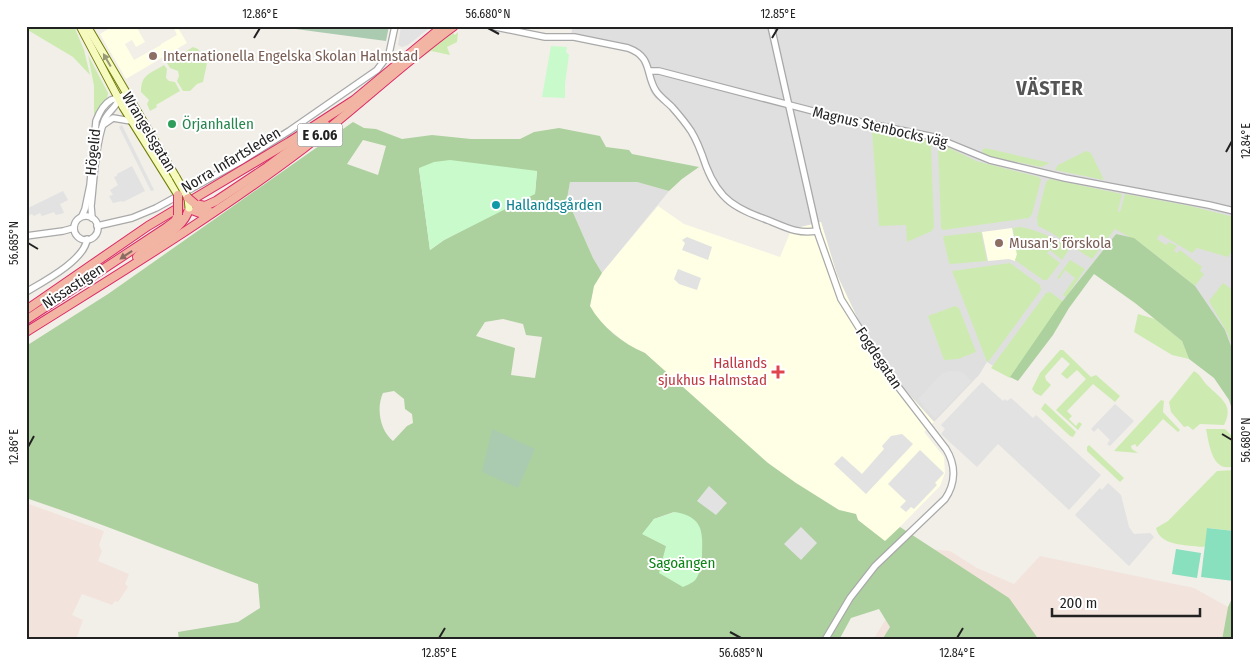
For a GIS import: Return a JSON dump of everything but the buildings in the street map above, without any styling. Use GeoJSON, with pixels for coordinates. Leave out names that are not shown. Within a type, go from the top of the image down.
{"type":"FeatureCollection","features":[{"type":"Feature","properties":{"kind":"highway","name":"Norra Infartsleden"},"geometry":{"type":"LineString","coordinates":[[26,310],[148,226],[289,142],[354,100],[443,26]]}},
{"type":"Feature","properties":{"kind":"highway","name":"Norra Infartsleden"},"geometry":{"type":"LineString","coordinates":[[134,263],[304,147],[454,26]]}},
{"type":"Feature","properties":{"kind":"highway"},"geometry":{"type":"LineString","coordinates":[[191,207],[205,206],[216,201],[310,135],[354,100]]}},
{"type":"Feature","properties":{"kind":"highway"},"geometry":{"type":"LineString","coordinates":[[26,320],[175,221],[178,215],[178,195]]}},
{"type":"Feature","properties":{"kind":"highway"},"geometry":{"type":"LineString","coordinates":[[188,198],[191,207],[200,213],[214,210]]}},
{"type":"Feature","properties":{"kind":"highway"},"geometry":{"type":"LineString","coordinates":[[134,263],[146,249],[182,224],[191,207]]}},
{"type":"Feature","properties":{"kind":"highway","name":"Nissastigen"},"geometry":{"type":"LineString","coordinates":[[26,332],[134,263]]}},
{"type":"Feature","properties":{"kind":"main road","name":"Wrangelsgatan"},"geometry":{"type":"LineString","coordinates":[[80,26],[131,121],[188,198]]}},
{"type":"Feature","properties":{"kind":"main road","name":"Wrangelsgatan"},"geometry":{"type":"LineString","coordinates":[[87,26],[173,179],[178,195],[191,207]]}},
{"type":"Feature","properties":{"kind":"street"},"geometry":{"type":"LineString","coordinates":[[97,226],[132,218],[156,208],[206,181],[289,131],[377,70],[389,54],[396,26]]}},
{"type":"Feature","properties":{"kind":"street"},"geometry":{"type":"LineString","coordinates":[[491,26],[545,36],[574,37],[628,48],[639,54],[647,63],[655,90],[684,121],[692,133],[712,179],[728,201],[745,212],[798,232],[817,231]]}},
{"type":"Feature","properties":{"kind":"street","name":"Fogdegatan"},"geometry":{"type":"LineString","coordinates":[[772,26],[817,231],[842,299],[886,371],[946,449],[952,462],[954,474],[952,487],[945,499],[875,566],[850,598],[825,640]]}},
{"type":"Feature","properties":{"kind":"street","name":"Magnus Stenbocks väg"},"geometry":{"type":"LineString","coordinates":[[650,71],[790,106],[934,137],[981,158],[1008,165],[1065,178],[1209,204],[1234,211]]}},
{"type":"Feature","properties":{"kind":"street","name":"Högelid"},"geometry":{"type":"LineString","coordinates":[[82,216],[90,185],[96,121],[100,111],[109,102],[126,94]]}},
{"type":"Feature","properties":{"kind":"street","name":"Högelid"},"geometry":{"type":"LineString","coordinates":[[92,218],[91,206],[103,126],[106,116],[117,104],[118,99]]}},
{"type":"Feature","properties":{"kind":"street","name":"Högelid"},"geometry":{"type":"LineString","coordinates":[[103,126],[114,118],[131,121]]}},
{"type":"Feature","properties":{"kind":"street"},"geometry":{"type":"LineString","coordinates":[[82,216],[92,218],[97,226],[96,234],[86,239],[77,235],[74,228],[77,220],[82,216]]}},
{"type":"Feature","properties":{"kind":"street"},"geometry":{"type":"LineString","coordinates":[[26,236],[74,228]]}},
{"type":"Feature","properties":{"kind":"street"},"geometry":{"type":"LineString","coordinates":[[26,292],[75,259],[84,249],[86,239]]}},
{"type":"Feature","properties":{"kind":"shaded area","name":"Internationella Engelska Skolan Halmstad"},"geometry":{"type":"Polygon","coordinates":[[[113,26],[136,26],[145,42],[136,47],[132,40],[125,44],[134,60],[177,35],[173,26],[177,26],[187,43],[126,79],[100,34],[113,26]]]}},
{"type":"Feature","properties":{"kind":"shaded area"},"geometry":{"type":"Polygon","coordinates":[[[273,26],[389,26],[386,41],[273,26]]]}},
{"type":"Feature","properties":{"kind":"shaded area"},"geometry":{"type":"Polygon","coordinates":[[[401,26],[432,26],[408,45],[402,47],[398,45],[401,26]]]}},
{"type":"Feature","properties":{"kind":"shaded area"},"geometry":{"type":"Polygon","coordinates":[[[573,26],[1234,26],[1234,354],[1225,330],[1116,234],[1061,303],[1012,375],[1010,377],[987,362],[979,375],[934,422],[905,390],[864,332],[837,275],[821,222],[797,228],[739,205],[723,191],[685,126],[651,92],[640,57],[633,52],[570,38],[573,26]]]}},
{"type":"Feature","properties":{"kind":"shaded area"},"geometry":{"type":"Polygon","coordinates":[[[122,125],[154,190],[151,191],[119,127],[122,125]]]}},
{"type":"Feature","properties":{"kind":"shaded area"},"geometry":{"type":"Polygon","coordinates":[[[132,166],[145,191],[123,202],[113,203],[109,196],[113,195],[110,190],[118,185],[114,177],[132,166]]]}},
{"type":"Feature","properties":{"kind":"shaded area"},"geometry":{"type":"Polygon","coordinates":[[[570,182],[637,182],[669,191],[602,273],[593,258],[567,199],[570,182]]]}},
{"type":"Feature","properties":{"kind":"shaded area"},"geometry":{"type":"Polygon","coordinates":[[[63,191],[68,200],[60,204],[64,213],[56,215],[54,212],[42,216],[40,213],[28,216],[26,209],[63,191]]]}},
{"type":"Feature","properties":{"kind":"shaded area","name":"Hallands sjukhus Halmstad"},"geometry":{"type":"Polygon","coordinates":[[[658,206],[684,224],[780,257],[793,226],[797,228],[821,222],[837,275],[864,332],[905,390],[934,422],[924,432],[944,457],[945,473],[940,486],[885,542],[858,520],[856,514],[839,510],[768,463],[645,353],[628,345],[597,319],[590,306],[594,286],[602,273],[658,206]]]}},
{"type":"Feature","properties":{"kind":"shaded area","name":"Musan's förskola"},"geometry":{"type":"Polygon","coordinates":[[[1012,228],[1017,254],[1015,261],[1009,259],[988,261],[982,232],[1012,228]]]}},
{"type":"Feature","properties":{"kind":"shaded area"},"geometry":{"type":"Polygon","coordinates":[[[687,237],[712,247],[708,260],[682,250],[685,243],[682,240],[687,237]]]}},
{"type":"Feature","properties":{"kind":"shaded area"},"geometry":{"type":"Polygon","coordinates":[[[678,269],[701,278],[697,290],[679,284],[674,279],[678,269]]]}},
{"type":"Feature","properties":{"kind":"shaded area"},"geometry":{"type":"Polygon","coordinates":[[[951,371],[962,372],[972,381],[935,419],[918,399],[942,373],[951,371]]]}},
{"type":"Feature","properties":{"kind":"shaded area"},"geometry":{"type":"Polygon","coordinates":[[[982,382],[1003,401],[1011,398],[1033,418],[1036,415],[1101,475],[1069,510],[998,444],[977,467],[941,434],[945,429],[941,425],[982,382]]]}},
{"type":"Feature","properties":{"kind":"shaded area"},"geometry":{"type":"Polygon","coordinates":[[[1115,404],[1134,421],[1110,446],[1107,444],[1110,440],[1098,428],[1094,432],[1091,429],[1115,404]]]}},
{"type":"Feature","properties":{"kind":"shaded area"},"geometry":{"type":"Polygon","coordinates":[[[492,429],[535,449],[518,488],[482,472],[492,429]]]}},
{"type":"Feature","properties":{"kind":"shaded area"},"geometry":{"type":"Polygon","coordinates":[[[902,434],[913,444],[866,494],[834,464],[842,456],[862,474],[884,449],[882,446],[891,436],[902,434]]]}},
{"type":"Feature","properties":{"kind":"shaded area"},"geometry":{"type":"Polygon","coordinates":[[[920,450],[944,473],[935,483],[937,485],[914,509],[911,507],[906,512],[900,507],[906,501],[888,484],[920,450]]]}},
{"type":"Feature","properties":{"kind":"shaded area"},"geometry":{"type":"Polygon","coordinates":[[[1108,483],[1121,495],[1129,527],[1134,534],[1150,533],[1154,537],[1129,566],[1075,515],[1100,488],[1102,490],[1108,483]]]}},
{"type":"Feature","properties":{"kind":"shaded area"},"geometry":{"type":"Polygon","coordinates":[[[709,486],[727,503],[716,515],[697,501],[709,486]]]}},
{"type":"Feature","properties":{"kind":"shaded area"},"geometry":{"type":"Polygon","coordinates":[[[26,503],[104,531],[99,545],[102,551],[98,561],[129,574],[125,584],[128,587],[118,602],[115,601],[112,605],[82,594],[72,615],[83,620],[76,640],[26,640],[26,503]]]}},
{"type":"Feature","properties":{"kind":"shaded area"},"geometry":{"type":"Polygon","coordinates":[[[801,527],[817,543],[801,560],[784,544],[801,527]]]}},
{"type":"Feature","properties":{"kind":"shaded area"},"geometry":{"type":"Polygon","coordinates":[[[909,547],[950,551],[977,568],[1014,584],[1040,556],[1194,588],[1228,607],[1222,640],[873,640],[892,609],[909,547]]]}},
{"type":"Feature","properties":{"kind":"green space"},"geometry":{"type":"Polygon","coordinates":[[[26,26],[74,26],[84,50],[90,75],[73,57],[26,29],[26,26]]]}},
{"type":"Feature","properties":{"kind":"green space"},"geometry":{"type":"Polygon","coordinates":[[[458,32],[457,42],[447,47],[450,55],[431,51],[409,66],[412,61],[453,33],[455,35],[458,32]]]}},
{"type":"Feature","properties":{"kind":"green space"},"geometry":{"type":"Polygon","coordinates":[[[551,46],[567,47],[566,52],[569,55],[565,98],[542,97],[551,46]]]}},
{"type":"Feature","properties":{"kind":"green space"},"geometry":{"type":"Polygon","coordinates":[[[193,47],[198,49],[207,63],[203,82],[197,84],[190,91],[183,91],[177,81],[178,71],[170,68],[167,63],[193,47]]]}},
{"type":"Feature","properties":{"kind":"green space"},"geometry":{"type":"Polygon","coordinates":[[[88,55],[108,93],[107,100],[94,121],[94,86],[88,55]]]}},
{"type":"Feature","properties":{"kind":"green space"},"geometry":{"type":"Polygon","coordinates":[[[164,65],[167,69],[166,78],[169,81],[175,82],[180,91],[156,105],[157,107],[150,111],[147,104],[149,100],[141,92],[141,86],[147,75],[164,65]]]}},
{"type":"Feature","properties":{"kind":"green space"},"geometry":{"type":"Polygon","coordinates":[[[353,122],[364,128],[376,129],[402,139],[432,135],[471,139],[520,139],[534,132],[559,128],[600,136],[606,147],[629,150],[632,154],[699,167],[669,191],[637,182],[570,182],[567,199],[593,258],[602,273],[594,286],[590,306],[600,321],[613,334],[645,353],[768,463],[796,483],[839,510],[856,514],[858,520],[885,541],[900,527],[1009,598],[1039,640],[882,640],[890,627],[879,609],[851,618],[839,640],[179,640],[178,632],[238,622],[260,608],[258,584],[26,498],[26,346],[108,294],[353,122]],[[363,140],[347,164],[378,175],[386,146],[363,140]],[[419,169],[430,250],[444,240],[535,193],[537,171],[419,169]],[[503,319],[485,322],[476,336],[515,348],[511,375],[535,378],[542,337],[526,335],[523,324],[503,319]],[[394,391],[383,393],[381,399],[382,425],[393,441],[407,426],[413,423],[412,414],[405,409],[404,399],[394,391]],[[674,512],[654,519],[643,534],[666,546],[674,512]]]}},
{"type":"Feature","properties":{"kind":"green space"},"geometry":{"type":"Polygon","coordinates":[[[872,131],[930,141],[931,143],[934,227],[932,231],[907,242],[906,225],[879,226],[872,131]]]}},
{"type":"Feature","properties":{"kind":"green space"},"geometry":{"type":"Polygon","coordinates":[[[943,145],[976,161],[1039,177],[1041,180],[1032,214],[1029,218],[943,230],[941,228],[938,149],[943,145]]]}},
{"type":"Feature","properties":{"kind":"green space"},"geometry":{"type":"Polygon","coordinates":[[[985,148],[1050,163],[1041,167],[984,155],[982,150],[985,148]]]}},
{"type":"Feature","properties":{"kind":"green space"},"geometry":{"type":"Polygon","coordinates":[[[1086,151],[1091,153],[1104,180],[1055,170],[1058,165],[1086,151]]]}},
{"type":"Feature","properties":{"kind":"green space","name":"Hallandsgården"},"geometry":{"type":"Polygon","coordinates":[[[450,160],[537,171],[535,194],[444,240],[430,250],[419,168],[434,162],[450,160]]]}},
{"type":"Feature","properties":{"kind":"green space"},"geometry":{"type":"Polygon","coordinates":[[[1050,179],[1122,194],[1118,211],[1120,212],[1125,194],[1190,206],[1234,217],[1234,248],[1228,257],[1197,248],[1192,253],[1160,234],[1157,239],[1166,245],[1169,242],[1177,246],[1174,251],[1177,253],[1180,250],[1202,267],[1200,271],[1204,274],[1195,286],[1139,242],[1115,229],[1092,259],[1038,226],[1037,218],[1046,182],[1050,179]]]}},
{"type":"Feature","properties":{"kind":"green space"},"geometry":{"type":"Polygon","coordinates":[[[1020,227],[1044,234],[1067,246],[1068,251],[1062,260],[1050,250],[1047,253],[1060,263],[1047,280],[1043,280],[1015,260],[1017,255],[1013,228],[1020,227]]]}},
{"type":"Feature","properties":{"kind":"green space"},"geometry":{"type":"Polygon","coordinates":[[[981,232],[987,261],[949,263],[943,237],[981,232]]]}},
{"type":"Feature","properties":{"kind":"green space"},"geometry":{"type":"Polygon","coordinates":[[[1116,234],[1134,238],[1195,286],[1225,330],[1234,354],[1234,416],[1229,400],[1214,378],[1189,359],[1182,341],[1135,303],[1094,274],[1069,308],[1053,335],[1018,381],[1010,377],[1061,303],[1116,234]]]}},
{"type":"Feature","properties":{"kind":"green space"},"geometry":{"type":"Polygon","coordinates":[[[1070,260],[1085,269],[1066,297],[1063,295],[1075,278],[1065,270],[1059,279],[1057,278],[1070,260]]]}},
{"type":"Feature","properties":{"kind":"green space"},"geometry":{"type":"Polygon","coordinates":[[[1010,263],[1040,285],[1041,290],[987,362],[952,271],[1010,263]]]}},
{"type":"Feature","properties":{"kind":"green space"},"geometry":{"type":"Polygon","coordinates":[[[1223,283],[1234,291],[1234,350],[1227,332],[1209,301],[1223,283]]]}},
{"type":"Feature","properties":{"kind":"green space"},"geometry":{"type":"Polygon","coordinates":[[[1050,292],[1068,305],[1010,378],[991,368],[1046,293],[1050,292]]]}},
{"type":"Feature","properties":{"kind":"green space"},"geometry":{"type":"Polygon","coordinates":[[[955,306],[959,308],[976,352],[958,359],[944,360],[928,316],[955,306]]]}},
{"type":"Feature","properties":{"kind":"green space"},"geometry":{"type":"Polygon","coordinates":[[[1138,314],[1155,319],[1182,341],[1189,359],[1172,355],[1134,332],[1138,314]]]}},
{"type":"Feature","properties":{"kind":"green space"},"geometry":{"type":"Polygon","coordinates":[[[1060,350],[1063,350],[1091,377],[1096,375],[1120,396],[1115,402],[1093,384],[1067,411],[1072,416],[1069,419],[1076,426],[1079,422],[1082,424],[1078,430],[1056,410],[1086,379],[1077,370],[1067,379],[1061,374],[1070,364],[1062,357],[1045,376],[1051,385],[1041,396],[1032,389],[1040,373],[1060,350]]]}},
{"type":"Feature","properties":{"kind":"green space"},"geometry":{"type":"Polygon","coordinates":[[[1194,371],[1221,398],[1227,407],[1227,418],[1224,425],[1200,424],[1193,430],[1188,426],[1184,427],[1171,412],[1169,402],[1194,371]]]}},
{"type":"Feature","properties":{"kind":"green space"},"geometry":{"type":"Polygon","coordinates":[[[1161,400],[1164,401],[1163,412],[1180,430],[1178,432],[1163,419],[1137,447],[1135,444],[1131,446],[1138,453],[1114,451],[1161,400]]]}},
{"type":"Feature","properties":{"kind":"green space"},"geometry":{"type":"Polygon","coordinates":[[[1045,403],[1076,432],[1073,437],[1041,409],[1045,403]]]}},
{"type":"Feature","properties":{"kind":"green space"},"geometry":{"type":"Polygon","coordinates":[[[1206,429],[1225,429],[1234,438],[1234,466],[1221,466],[1216,462],[1210,449],[1206,429]]]}},
{"type":"Feature","properties":{"kind":"green space"},"geometry":{"type":"Polygon","coordinates":[[[1089,445],[1124,478],[1120,482],[1087,451],[1089,445]]]}},
{"type":"Feature","properties":{"kind":"green space"},"geometry":{"type":"Polygon","coordinates":[[[1234,470],[1234,531],[1208,528],[1206,546],[1202,547],[1174,544],[1158,534],[1156,528],[1168,521],[1217,471],[1234,470]]]}},
{"type":"Feature","properties":{"kind":"green space","name":"Sagoängen"},"geometry":{"type":"Polygon","coordinates":[[[675,512],[691,517],[696,522],[702,539],[699,573],[695,580],[683,587],[659,573],[666,546],[642,534],[654,519],[675,512]]]}},
{"type":"Feature","properties":{"kind":"green space"},"geometry":{"type":"Polygon","coordinates":[[[1207,528],[1234,531],[1234,581],[1201,577],[1207,528]]]}},
{"type":"Feature","properties":{"kind":"green space"},"geometry":{"type":"Polygon","coordinates":[[[1176,549],[1201,553],[1197,578],[1172,574],[1176,549]]]}},
{"type":"Feature","properties":{"kind":"green space"},"geometry":{"type":"Polygon","coordinates":[[[1234,594],[1234,640],[1222,640],[1228,607],[1234,594]]]}},
{"type":"Feature","properties":{"kind":"place","name":"Internationella Engelska Skolan Halmstad"},"geometry":{"type":"Point","coordinates":[153,56]}},
{"type":"Feature","properties":{"kind":"place","name":"Örjanhallen"},"geometry":{"type":"Point","coordinates":[172,124]}},
{"type":"Feature","properties":{"kind":"place","name":"Hallandsgården"},"geometry":{"type":"Point","coordinates":[496,205]}},
{"type":"Feature","properties":{"kind":"place","name":"Musan's förskola"},"geometry":{"type":"Point","coordinates":[999,243]}},
{"type":"Feature","properties":{"kind":"place","name":"Hallands sjukhus Halmstad"},"geometry":{"type":"Point","coordinates":[778,372]}},
{"type":"Feature","properties":{"kind":"district","name":"VÄSTER"},"geometry":{"type":"Point","coordinates":[1050,88]}}]}
